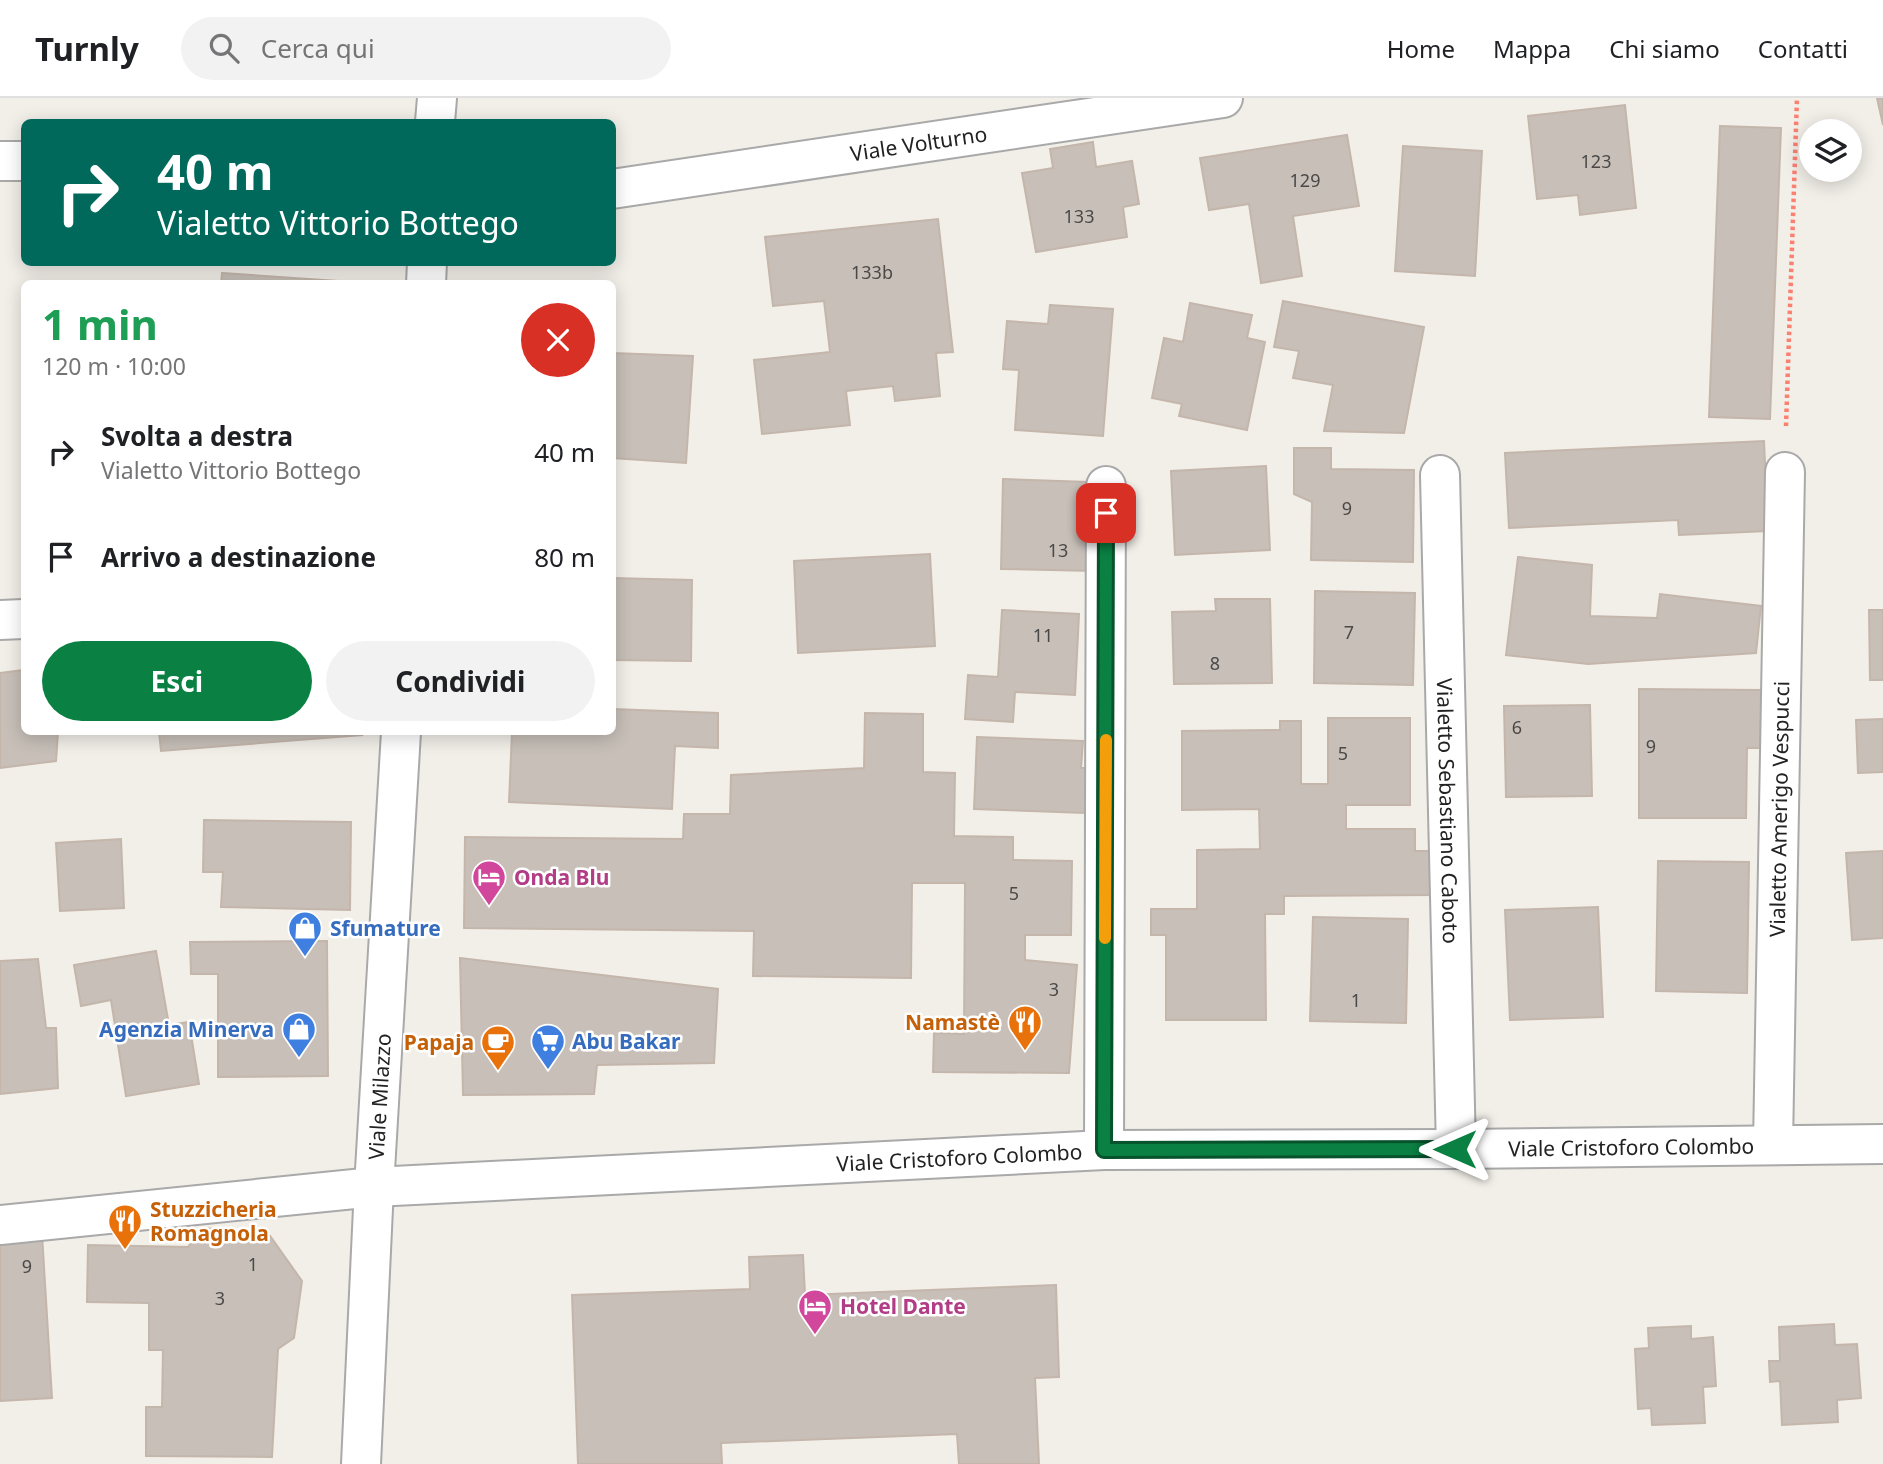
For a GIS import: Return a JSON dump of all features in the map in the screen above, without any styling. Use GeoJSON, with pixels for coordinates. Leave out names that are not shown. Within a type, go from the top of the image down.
{"type":"FeatureCollection","features":[{"type":"Feature","properties":{"kind":"street"},"geometry":{"type":"LineString","coordinates":[[436,119],[437,98]]}},
{"type":"Feature","properties":{"kind":"street","name":"Viale Volturno"},"geometry":{"type":"LineString","coordinates":[[616,188],[1223,98]]}},
{"type":"Feature","properties":{"kind":"street"},"geometry":{"type":"LineString","coordinates":[[0,161],[21,161]]}},
{"type":"Feature","properties":{"kind":"street","name":"Vialetto Amerigo Vespucci"},"geometry":{"type":"LineString","coordinates":[[1773,1145],[1785,472]]}},
{"type":"Feature","properties":{"kind":"street","name":"Vialetto Sebastiano Caboto"},"geometry":{"type":"LineString","coordinates":[[1440,475],[1455,1149]]}},
{"type":"Feature","properties":{"kind":"street"},"geometry":{"type":"LineString","coordinates":[[1104,1150],[1106,486]]}},
{"type":"Feature","properties":{"kind":"street"},"geometry":{"type":"LineString","coordinates":[[0,620],[21,619]]}},
{"type":"Feature","properties":{"kind":"street","name":"Viale Milazzo"},"geometry":{"type":"LineString","coordinates":[[361,1464],[374,1187],[401,735]]}},
{"type":"Feature","properties":{"kind":"street","name":"Viale Cristoforo Colombo"},"geometry":{"type":"LineString","coordinates":[[0,1225],[374,1187],[1104,1150],[1455,1149],[1883,1143]]}},
{"type":"Feature","properties":{"kind":"path"},"geometry":{"type":"LineString","coordinates":[[1785,472],[1797,98]]}},
{"type":"Feature","properties":{"kind":"building"},"geometry":{"type":"Polygon","coordinates":[[[1877,98],[1883,98],[1883,125],[1877,98]]]}},
{"type":"Feature","properties":{"kind":"building"},"geometry":{"type":"Polygon","coordinates":[[[1625,105],[1636,208],[1580,215],[1578,195],[1537,199],[1528,116],[1625,105]]]}},
{"type":"Feature","properties":{"kind":"building"},"geometry":{"type":"Polygon","coordinates":[[[1720,126],[1781,128],[1770,419],[1709,417],[1720,126]]]}},
{"type":"Feature","properties":{"kind":"building"},"geometry":{"type":"Polygon","coordinates":[[[1347,135],[1359,206],[1293,216],[1302,276],[1261,283],[1249,204],[1209,210],[1200,158],[1347,135]]]}},
{"type":"Feature","properties":{"kind":"building"},"geometry":{"type":"Polygon","coordinates":[[[1093,142],[1096,167],[1132,161],[1139,204],[1123,207],[1127,237],[1036,252],[1022,173],[1053,168],[1050,149],[1093,142]]]}},
{"type":"Feature","properties":{"kind":"building"},"geometry":{"type":"Polygon","coordinates":[[[1403,146],[1482,151],[1475,276],[1395,271],[1403,146]]]}},
{"type":"Feature","properties":{"kind":"building"},"geometry":{"type":"Polygon","coordinates":[[[938,219],[953,352],[936,353],[940,396],[895,401],[893,386],[846,391],[850,425],[762,434],[754,360],[830,352],[824,301],[773,306],[765,237],[938,219]]]}},
{"type":"Feature","properties":{"kind":"building"},"geometry":{"type":"Polygon","coordinates":[[[222,273],[323,280],[221,280],[222,273]]]}},
{"type":"Feature","properties":{"kind":"building"},"geometry":{"type":"Polygon","coordinates":[[[1283,301],[1424,327],[1404,433],[1324,431],[1333,385],[1293,378],[1299,351],[1274,347],[1283,301]]]}},
{"type":"Feature","properties":{"kind":"building"},"geometry":{"type":"Polygon","coordinates":[[[1190,303],[1252,315],[1247,338],[1265,342],[1247,430],[1179,416],[1182,404],[1152,398],[1164,338],[1183,342],[1190,303]]]}},
{"type":"Feature","properties":{"kind":"building"},"geometry":{"type":"Polygon","coordinates":[[[1050,305],[1113,309],[1103,436],[1015,430],[1019,370],[1003,369],[1007,321],[1048,324],[1050,305]]]}},
{"type":"Feature","properties":{"kind":"building"},"geometry":{"type":"Polygon","coordinates":[[[616,353],[693,356],[686,463],[616,458],[616,353]]]}},
{"type":"Feature","properties":{"kind":"building"},"geometry":{"type":"Polygon","coordinates":[[[1764,441],[1768,531],[1679,535],[1678,520],[1509,528],[1505,453],[1764,441]]]}},
{"type":"Feature","properties":{"kind":"building"},"geometry":{"type":"Polygon","coordinates":[[[1294,448],[1331,448],[1331,469],[1414,470],[1413,562],[1311,560],[1312,502],[1294,494],[1294,448]]]}},
{"type":"Feature","properties":{"kind":"building"},"geometry":{"type":"Polygon","coordinates":[[[1266,466],[1270,550],[1175,555],[1171,471],[1266,466]]]}},
{"type":"Feature","properties":{"kind":"building"},"geometry":{"type":"Polygon","coordinates":[[[1003,479],[1088,482],[1086,530],[1096,530],[1094,571],[1001,569],[1003,479]]]}},
{"type":"Feature","properties":{"kind":"building"},"geometry":{"type":"Polygon","coordinates":[[[930,554],[935,646],[798,653],[794,561],[930,554]]]}},
{"type":"Feature","properties":{"kind":"building"},"geometry":{"type":"Polygon","coordinates":[[[1518,557],[1592,565],[1590,616],[1657,618],[1660,594],[1761,606],[1756,653],[1588,664],[1506,655],[1518,557]]]}},
{"type":"Feature","properties":{"kind":"building"},"geometry":{"type":"Polygon","coordinates":[[[616,578],[692,580],[691,661],[616,660],[616,578]]]}},
{"type":"Feature","properties":{"kind":"building"},"geometry":{"type":"Polygon","coordinates":[[[1315,591],[1415,593],[1413,685],[1314,683],[1315,591]]]}},
{"type":"Feature","properties":{"kind":"building"},"geometry":{"type":"Polygon","coordinates":[[[1215,599],[1270,599],[1272,683],[1174,684],[1172,612],[1216,611],[1215,599]]]}},
{"type":"Feature","properties":{"kind":"building"},"geometry":{"type":"Polygon","coordinates":[[[1002,610],[1079,614],[1075,695],[1015,692],[1013,722],[965,719],[968,675],[998,677],[1002,610]]]}},
{"type":"Feature","properties":{"kind":"building"},"geometry":{"type":"Polygon","coordinates":[[[1869,610],[1883,610],[1883,680],[1870,680],[1869,610]]]}},
{"type":"Feature","properties":{"kind":"building"},"geometry":{"type":"Polygon","coordinates":[[[21,670],[21,735],[58,735],[56,761],[0,768],[0,673],[21,670]]]}},
{"type":"Feature","properties":{"kind":"building"},"geometry":{"type":"Polygon","coordinates":[[[1639,689],[1762,690],[1760,748],[1747,748],[1746,818],[1639,818],[1639,689]]]}},
{"type":"Feature","properties":{"kind":"building"},"geometry":{"type":"Polygon","coordinates":[[[1590,705],[1592,796],[1506,797],[1504,706],[1590,705]]]}},
{"type":"Feature","properties":{"kind":"building"},"geometry":{"type":"Polygon","coordinates":[[[616,709],[718,713],[718,748],[675,746],[672,809],[509,802],[512,735],[616,735],[616,709]]]}},
{"type":"Feature","properties":{"kind":"building"},"geometry":{"type":"Polygon","coordinates":[[[865,713],[923,714],[923,772],[955,773],[954,836],[1013,837],[1013,860],[1072,861],[1071,935],[1025,935],[1025,960],[1077,965],[1069,1073],[933,1072],[934,1033],[964,1034],[965,883],[912,883],[911,978],[753,976],[754,931],[464,928],[465,837],[683,839],[684,814],[730,814],[731,775],[864,768],[865,713]]]}},
{"type":"Feature","properties":{"kind":"building"},"geometry":{"type":"Polygon","coordinates":[[[1328,718],[1410,718],[1410,805],[1346,805],[1346,829],[1415,829],[1415,851],[1433,851],[1434,895],[1284,896],[1284,914],[1265,914],[1266,1020],[1166,1020],[1166,935],[1151,935],[1151,909],[1197,909],[1197,850],[1260,849],[1259,809],[1182,810],[1182,731],[1280,730],[1280,721],[1301,721],[1301,784],[1328,784],[1328,718]]]}},
{"type":"Feature","properties":{"kind":"building"},"geometry":{"type":"Polygon","coordinates":[[[1883,719],[1883,772],[1858,773],[1856,720],[1883,719]]]}},
{"type":"Feature","properties":{"kind":"building"},"geometry":{"type":"Polygon","coordinates":[[[159,735],[362,735],[161,751],[159,735]]]}},
{"type":"Feature","properties":{"kind":"building"},"geometry":{"type":"Polygon","coordinates":[[[977,737],[1083,741],[1081,768],[1087,768],[1085,813],[974,809],[977,737]]]}},
{"type":"Feature","properties":{"kind":"building"},"geometry":{"type":"Polygon","coordinates":[[[204,820],[351,822],[350,910],[221,907],[223,872],[203,872],[204,820]]]}},
{"type":"Feature","properties":{"kind":"building"},"geometry":{"type":"Polygon","coordinates":[[[121,839],[124,908],[60,911],[56,843],[121,839]]]}},
{"type":"Feature","properties":{"kind":"building"},"geometry":{"type":"Polygon","coordinates":[[[1883,851],[1883,938],[1852,940],[1846,853],[1883,851]]]}},
{"type":"Feature","properties":{"kind":"building"},"geometry":{"type":"Polygon","coordinates":[[[1658,861],[1749,862],[1747,993],[1656,991],[1658,861]]]}},
{"type":"Feature","properties":{"kind":"building"},"geometry":{"type":"Polygon","coordinates":[[[1598,907],[1603,1017],[1510,1020],[1505,910],[1598,907]]]}},
{"type":"Feature","properties":{"kind":"building"},"geometry":{"type":"Polygon","coordinates":[[[1313,917],[1408,919],[1406,1023],[1310,1021],[1313,917]]]}},
{"type":"Feature","properties":{"kind":"building"},"geometry":{"type":"Polygon","coordinates":[[[327,941],[328,1076],[218,1077],[218,974],[191,974],[190,942],[327,941]]]}},
{"type":"Feature","properties":{"kind":"building"},"geometry":{"type":"Polygon","coordinates":[[[156,951],[169,1025],[189,1022],[199,1084],[126,1096],[111,1000],[81,1006],[74,965],[156,951]]]}},
{"type":"Feature","properties":{"kind":"building"},"geometry":{"type":"Polygon","coordinates":[[[460,958],[718,989],[714,1063],[597,1065],[594,1094],[463,1095],[460,958]]]}},
{"type":"Feature","properties":{"kind":"building"},"geometry":{"type":"Polygon","coordinates":[[[38,959],[46,1028],[56,1028],[58,1088],[0,1094],[0,961],[38,959]]]}},
{"type":"Feature","properties":{"kind":"building"},"geometry":{"type":"Polygon","coordinates":[[[202,1228],[268,1233],[302,1281],[294,1338],[278,1349],[272,1457],[146,1456],[146,1407],[162,1407],[163,1350],[149,1350],[149,1303],[87,1302],[88,1245],[188,1247],[202,1228]]]}},
{"type":"Feature","properties":{"kind":"building"},"geometry":{"type":"Polygon","coordinates":[[[42,1234],[52,1398],[0,1401],[0,1236],[42,1234]]]}},
{"type":"Feature","properties":{"kind":"building","name":"Hotel Dante"},"geometry":{"type":"Polygon","coordinates":[[[803,1255],[805,1295],[1056,1285],[1059,1377],[1035,1378],[1039,1464],[959,1464],[957,1434],[721,1443],[722,1464],[578,1464],[572,1295],[750,1289],[749,1257],[803,1255]]]}},
{"type":"Feature","properties":{"kind":"building"},"geometry":{"type":"Polygon","coordinates":[[[1834,1324],[1835,1345],[1857,1344],[1861,1398],[1837,1400],[1838,1422],[1782,1425],[1780,1381],[1770,1382],[1769,1361],[1780,1361],[1779,1327],[1834,1324]]]}},
{"type":"Feature","properties":{"kind":"building"},"geometry":{"type":"Polygon","coordinates":[[[1691,1326],[1691,1339],[1713,1337],[1716,1386],[1703,1387],[1705,1423],[1652,1425],[1651,1408],[1638,1409],[1635,1349],[1649,1348],[1648,1328],[1691,1326]]]}},
{"type":"Feature","properties":{"kind":"slow traffic"},"geometry":{"type":"LineString","coordinates":[[1105,938],[1106,740]]}},
{"type":"Feature","properties":{"kind":"place","name":"Onda Blu"},"geometry":{"type":"Point","coordinates":[489,907]}},
{"type":"Feature","properties":{"kind":"place","name":"Sfumature"},"geometry":{"type":"Point","coordinates":[305,958]}},
{"type":"Feature","properties":{"kind":"place","name":"Namastè"},"geometry":{"type":"Point","coordinates":[1025,1052]}},
{"type":"Feature","properties":{"kind":"place","name":"Agenzia Minerva"},"geometry":{"type":"Point","coordinates":[299,1059]}},
{"type":"Feature","properties":{"kind":"place","name":"Abu Bakar"},"geometry":{"type":"Point","coordinates":[548,1071]}},
{"type":"Feature","properties":{"kind":"place","name":"Papaja"},"geometry":{"type":"Point","coordinates":[498,1072]}},
{"type":"Feature","properties":{"kind":"place","name":"Stuzzicheria Romagnola"},"geometry":{"type":"Point","coordinates":[125,1251]}},
{"type":"Feature","properties":{"kind":"place","name":"Hotel Dante"},"geometry":{"type":"Point","coordinates":[815,1336]}},
{"type":"Feature","properties":{"kind":"route"},"geometry":{"type":"LineString","coordinates":[[1106,513],[1104,1150],[1455,1149]]}}]}
